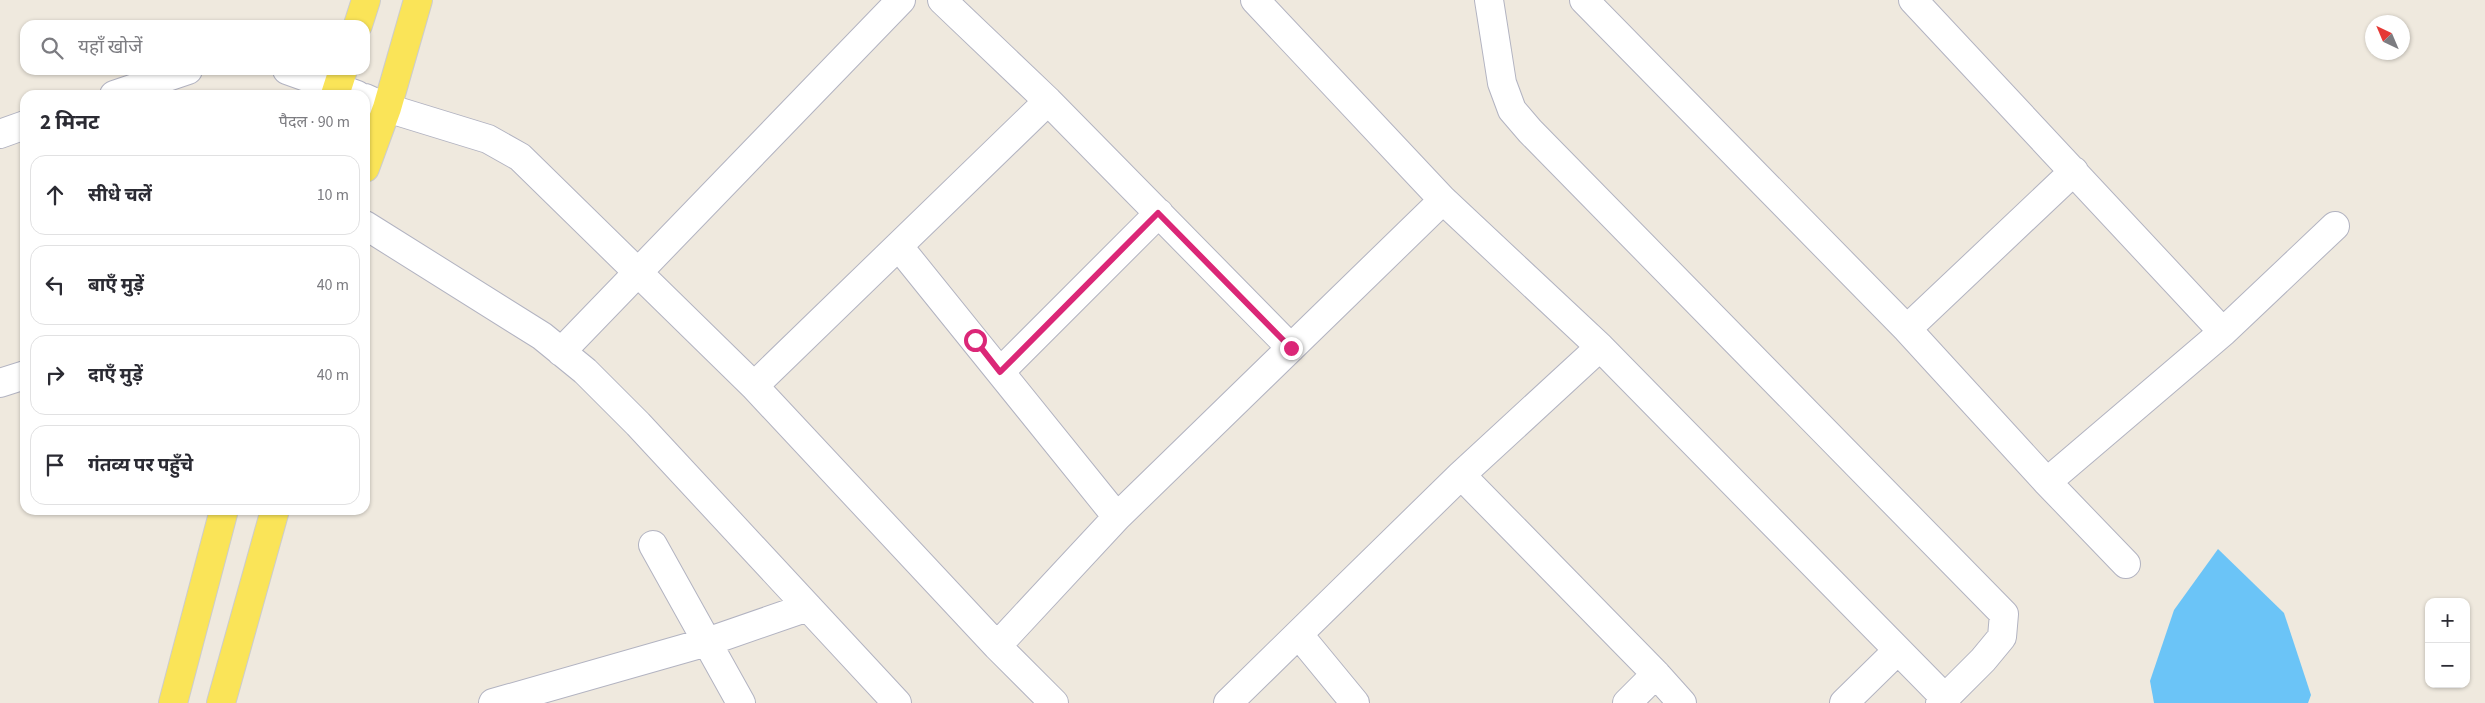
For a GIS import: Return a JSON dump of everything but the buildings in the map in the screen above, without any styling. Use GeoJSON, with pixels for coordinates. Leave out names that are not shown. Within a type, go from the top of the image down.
{"type":"FeatureCollection","features":[{"type":"Feature","properties":{"kind":"main road"},"geometry":{"type":"LineString","coordinates":[[360,20],[366,0]]}},
{"type":"Feature","properties":{"kind":"main road"},"geometry":{"type":"LineString","coordinates":[[370,138],[376,103],[418,0]]}},
{"type":"Feature","properties":{"kind":"main road"},"geometry":{"type":"LineString","coordinates":[[173,703],[223,515]]}},
{"type":"Feature","properties":{"kind":"main road"},"geometry":{"type":"LineString","coordinates":[[221,703],[274,515]]}},
{"type":"Feature","properties":{"kind":"street"},"geometry":{"type":"LineString","coordinates":[[561,352],[901,0]]}},
{"type":"Feature","properties":{"kind":"street"},"geometry":{"type":"LineString","coordinates":[[942,0],[1048,101],[1291,348]]}},
{"type":"Feature","properties":{"kind":"street"},"geometry":{"type":"LineString","coordinates":[[1255,0],[1442,200],[1600,347],[1897,651],[1942,700],[1983,660],[2002,637],[2004,614],[1530,131],[1512,110],[1502,83],[1489,0]]}},
{"type":"Feature","properties":{"kind":"street"},"geometry":{"type":"LineString","coordinates":[[1584,0],[1907,329],[2047,482],[2126,564]]}},
{"type":"Feature","properties":{"kind":"street"},"geometry":{"type":"LineString","coordinates":[[1913,0],[2223,332]]}},
{"type":"Feature","properties":{"kind":"street"},"geometry":{"type":"LineString","coordinates":[[129,90],[173,75]]}},
{"type":"Feature","properties":{"kind":"street"},"geometry":{"type":"LineString","coordinates":[[303,75],[343,87]]}},
{"type":"Feature","properties":{"kind":"street"},"geometry":{"type":"LineString","coordinates":[[754,386],[900,248],[1048,101]]}},
{"type":"Feature","properties":{"kind":"street"},"geometry":{"type":"LineString","coordinates":[[376,103],[488,139],[520,157],[754,386],[997,646],[1054,703]]}},
{"type":"Feature","properties":{"kind":"street"},"geometry":{"type":"LineString","coordinates":[[0,134],[20,127]]}},
{"type":"Feature","properties":{"kind":"street"},"geometry":{"type":"LineString","coordinates":[[1907,329],[2074,171]]}},
{"type":"Feature","properties":{"kind":"street"},"geometry":{"type":"LineString","coordinates":[[997,646],[1117,517],[1442,200]]}},
{"type":"Feature","properties":{"kind":"street"},"geometry":{"type":"LineString","coordinates":[[1000,372],[1158,213]]}},
{"type":"Feature","properties":{"kind":"street"},"geometry":{"type":"LineString","coordinates":[[2047,482],[2223,332],[2335,226]]}},
{"type":"Feature","properties":{"kind":"street"},"geometry":{"type":"LineString","coordinates":[[370,228],[542,336],[585,371],[638,424],[897,703]]}},
{"type":"Feature","properties":{"kind":"street"},"geometry":{"type":"LineString","coordinates":[[900,248],[1117,517]]}},
{"type":"Feature","properties":{"kind":"street"},"geometry":{"type":"LineString","coordinates":[[1228,703],[1461,475],[1600,347]]}},
{"type":"Feature","properties":{"kind":"street"},"geometry":{"type":"LineString","coordinates":[[0,383],[20,377]]}},
{"type":"Feature","properties":{"kind":"street"},"geometry":{"type":"LineString","coordinates":[[1461,475],[1656,674],[1682,703]]}},
{"type":"Feature","properties":{"kind":"street"},"geometry":{"type":"LineString","coordinates":[[652,545],[741,703]]}},
{"type":"Feature","properties":{"kind":"street"},"geometry":{"type":"LineString","coordinates":[[493,703],[707,642],[808,607]]}},
{"type":"Feature","properties":{"kind":"street"},"geometry":{"type":"LineString","coordinates":[[1299,634],[1355,703]]}},
{"type":"Feature","properties":{"kind":"street"},"geometry":{"type":"LineString","coordinates":[[1844,703],[1897,651]]}},
{"type":"Feature","properties":{"kind":"street"},"geometry":{"type":"LineString","coordinates":[[1627,703],[1656,674]]}},
{"type":"Feature","properties":{"kind":"water"},"geometry":{"type":"Polygon","coordinates":[[[2218,549],[2284,613],[2311,695],[2308,703],[2154,703],[2150,681],[2174,610],[2218,549]]]}},
{"type":"Feature","properties":{"kind":"route"},"geometry":{"type":"LineString","coordinates":[[975,340],[1000,372],[1158,213],[1291,348]]}}]}
